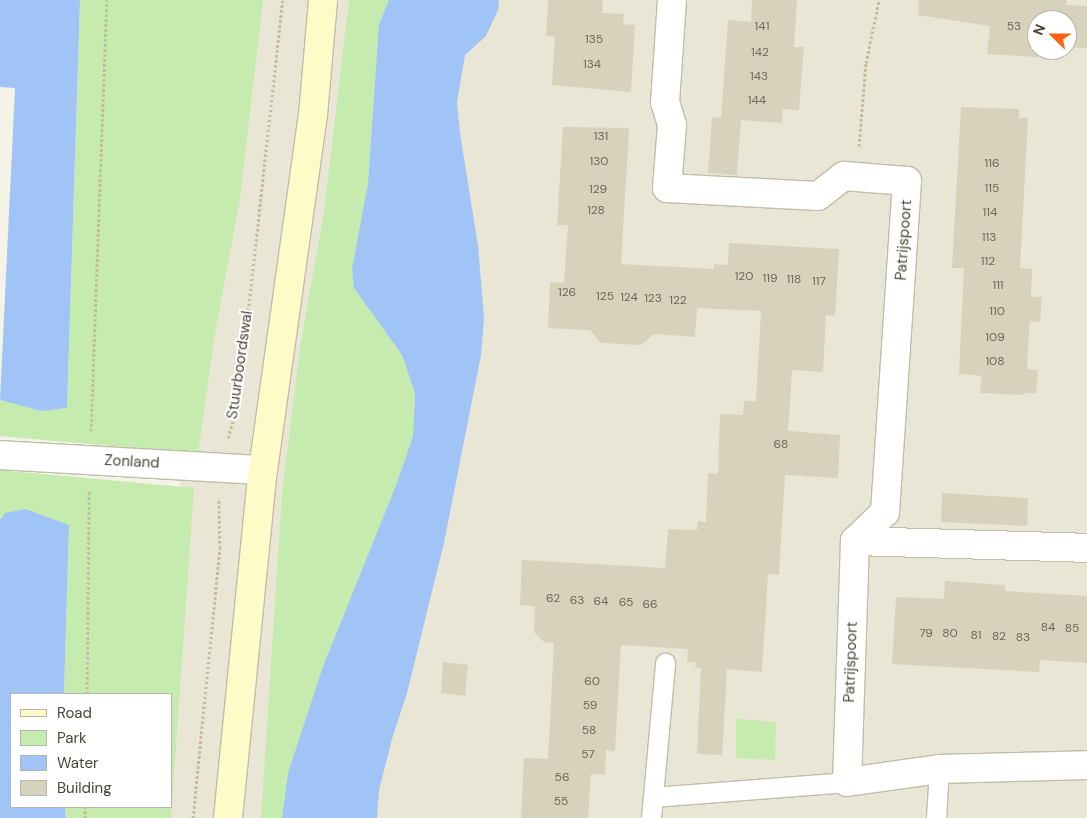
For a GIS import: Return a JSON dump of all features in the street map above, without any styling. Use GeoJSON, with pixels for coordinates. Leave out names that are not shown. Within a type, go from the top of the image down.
{"type":"FeatureCollection","features":[{"type":"Feature","properties":{"kind":"street"},"geometry":{"type":"LineString","coordinates":[[228,818],[263,470],[313,115],[323,0]]}},
{"type":"Feature","properties":{"kind":"street","name":"Patrijspoort"},"geometry":{"type":"LineString","coordinates":[[672,0],[665,102],[672,125],[667,188],[818,196],[844,176],[907,181],[885,512],[855,541],[847,782]]}},
{"type":"Feature","properties":{"kind":"street","name":"Zonland"},"geometry":{"type":"LineString","coordinates":[[0,455],[263,470]]}},
{"type":"Feature","properties":{"kind":"street"},"geometry":{"type":"LineString","coordinates":[[855,541],[1087,548]]}},
{"type":"Feature","properties":{"kind":"street"},"geometry":{"type":"LineString","coordinates":[[847,782],[939,769],[1087,765]]}},
{"type":"Feature","properties":{"kind":"lane"},"geometry":{"type":"LineString","coordinates":[[651,818],[664,663]]}},
{"type":"Feature","properties":{"kind":"lane"},"geometry":{"type":"LineString","coordinates":[[936,818],[939,769]]}},
{"type":"Feature","properties":{"kind":"lane"},"geometry":{"type":"LineString","coordinates":[[653,797],[847,782]]}},
{"type":"Feature","properties":{"kind":"path"},"geometry":{"type":"LineString","coordinates":[[87,693],[90,460],[106,0]]}},
{"type":"Feature","properties":{"kind":"path","name":"Stuurboordswal"},"geometry":{"type":"LineString","coordinates":[[193,818],[220,548],[219,467],[238,405],[283,0]]}},
{"type":"Feature","properties":{"kind":"path"},"geometry":{"type":"LineString","coordinates":[[858,177],[864,82],[879,0]]}},
{"type":"Feature","properties":{"kind":"shaded area"},"geometry":{"type":"Polygon","coordinates":[[[227,0],[1087,0],[1087,818],[150,818],[172,808],[172,693],[159,693],[224,61],[227,0]]]}},
{"type":"Feature","properties":{"kind":"green space"},"geometry":{"type":"Polygon","coordinates":[[[80,0],[263,0],[240,199],[215,333],[198,454],[0,436],[0,400],[41,411],[67,408],[80,0]]]}},
{"type":"Feature","properties":{"kind":"green space"},"geometry":{"type":"Polygon","coordinates":[[[349,0],[389,0],[379,24],[368,183],[352,269],[354,288],[402,355],[415,394],[413,436],[397,483],[322,669],[288,773],[282,818],[261,818],[282,494],[300,347],[324,212],[349,0]]]}},
{"type":"Feature","properties":{"kind":"green space"},"geometry":{"type":"Polygon","coordinates":[[[0,470],[194,488],[172,804],[172,693],[64,693],[69,525],[5,513],[0,520],[0,470]]]}},
{"type":"Feature","properties":{"kind":"green space"},"geometry":{"type":"Polygon","coordinates":[[[736,719],[776,722],[775,760],[736,758],[736,719]]]}},
{"type":"Feature","properties":{"kind":"green space"},"geometry":{"type":"Polygon","coordinates":[[[65,808],[172,808],[171,818],[66,818],[65,808]]]}},
{"type":"Feature","properties":{"kind":"water"},"geometry":{"type":"Polygon","coordinates":[[[0,0],[80,0],[67,408],[41,411],[0,400],[15,88],[0,87],[0,0]]]}},
{"type":"Feature","properties":{"kind":"water"},"geometry":{"type":"Polygon","coordinates":[[[389,0],[499,0],[498,10],[486,36],[465,55],[457,102],[460,133],[478,246],[484,318],[481,355],[444,543],[407,693],[392,739],[379,790],[377,818],[282,818],[288,773],[322,669],[397,483],[413,436],[415,394],[402,355],[354,288],[352,269],[368,183],[379,24],[389,0]]]}},
{"type":"Feature","properties":{"kind":"water"},"geometry":{"type":"Polygon","coordinates":[[[26,509],[69,525],[64,693],[10,693],[10,808],[65,808],[66,818],[0,818],[0,520],[5,513],[26,509]]]}},
{"type":"Feature","properties":{"kind":"building"},"geometry":{"type":"Polygon","coordinates":[[[548,0],[603,0],[602,13],[624,14],[623,24],[635,25],[631,92],[552,85],[555,37],[546,36],[548,0]]]}},
{"type":"Feature","properties":{"kind":"building"},"geometry":{"type":"Polygon","coordinates":[[[752,0],[797,0],[794,47],[804,47],[799,110],[783,109],[782,123],[741,120],[737,175],[708,173],[712,117],[721,118],[728,20],[751,22],[752,0]]]}},
{"type":"Feature","properties":{"kind":"building"},"geometry":{"type":"Polygon","coordinates":[[[919,0],[1067,0],[1066,5],[1087,6],[1087,48],[1077,48],[1077,10],[1027,10],[1027,56],[987,54],[990,26],[918,15],[919,0]]]}},
{"type":"Feature","properties":{"kind":"building"},"geometry":{"type":"Polygon","coordinates":[[[961,107],[1019,109],[1019,118],[1028,118],[1020,268],[1032,269],[1031,297],[1042,297],[1040,322],[1030,321],[1028,345],[1027,369],[1038,370],[1036,393],[1025,393],[1025,395],[980,393],[982,376],[959,374],[964,268],[952,268],[961,107]]]}},
{"type":"Feature","properties":{"kind":"building"},"geometry":{"type":"Polygon","coordinates":[[[563,127],[629,128],[621,264],[714,269],[714,264],[728,265],[729,243],[839,249],[835,316],[826,315],[823,372],[792,370],[788,431],[840,435],[838,478],[785,475],[779,575],[768,574],[762,672],[727,669],[722,755],[697,754],[701,668],[695,667],[696,662],[687,662],[688,649],[621,645],[615,751],[606,750],[605,775],[591,774],[588,818],[521,818],[524,758],[548,759],[554,643],[544,642],[534,632],[535,606],[520,605],[522,560],[665,568],[668,529],[697,530],[698,521],[706,522],[708,473],[718,474],[720,414],[743,415],[744,401],[756,401],[761,311],[697,308],[695,337],[654,334],[641,345],[601,343],[590,330],[548,328],[550,282],[564,283],[568,225],[557,225],[563,127]]]}},
{"type":"Feature","properties":{"kind":"building"},"geometry":{"type":"Polygon","coordinates":[[[942,493],[1028,498],[1027,526],[941,522],[942,493]]]}},
{"type":"Feature","properties":{"kind":"building"},"geometry":{"type":"Polygon","coordinates":[[[945,581],[1005,585],[1005,591],[1087,596],[1087,663],[1040,660],[1039,672],[892,664],[896,597],[944,599],[945,581]]]}},
{"type":"Feature","properties":{"kind":"building"},"geometry":{"type":"Polygon","coordinates":[[[443,662],[468,665],[465,696],[441,693],[443,662]]]}}]}
